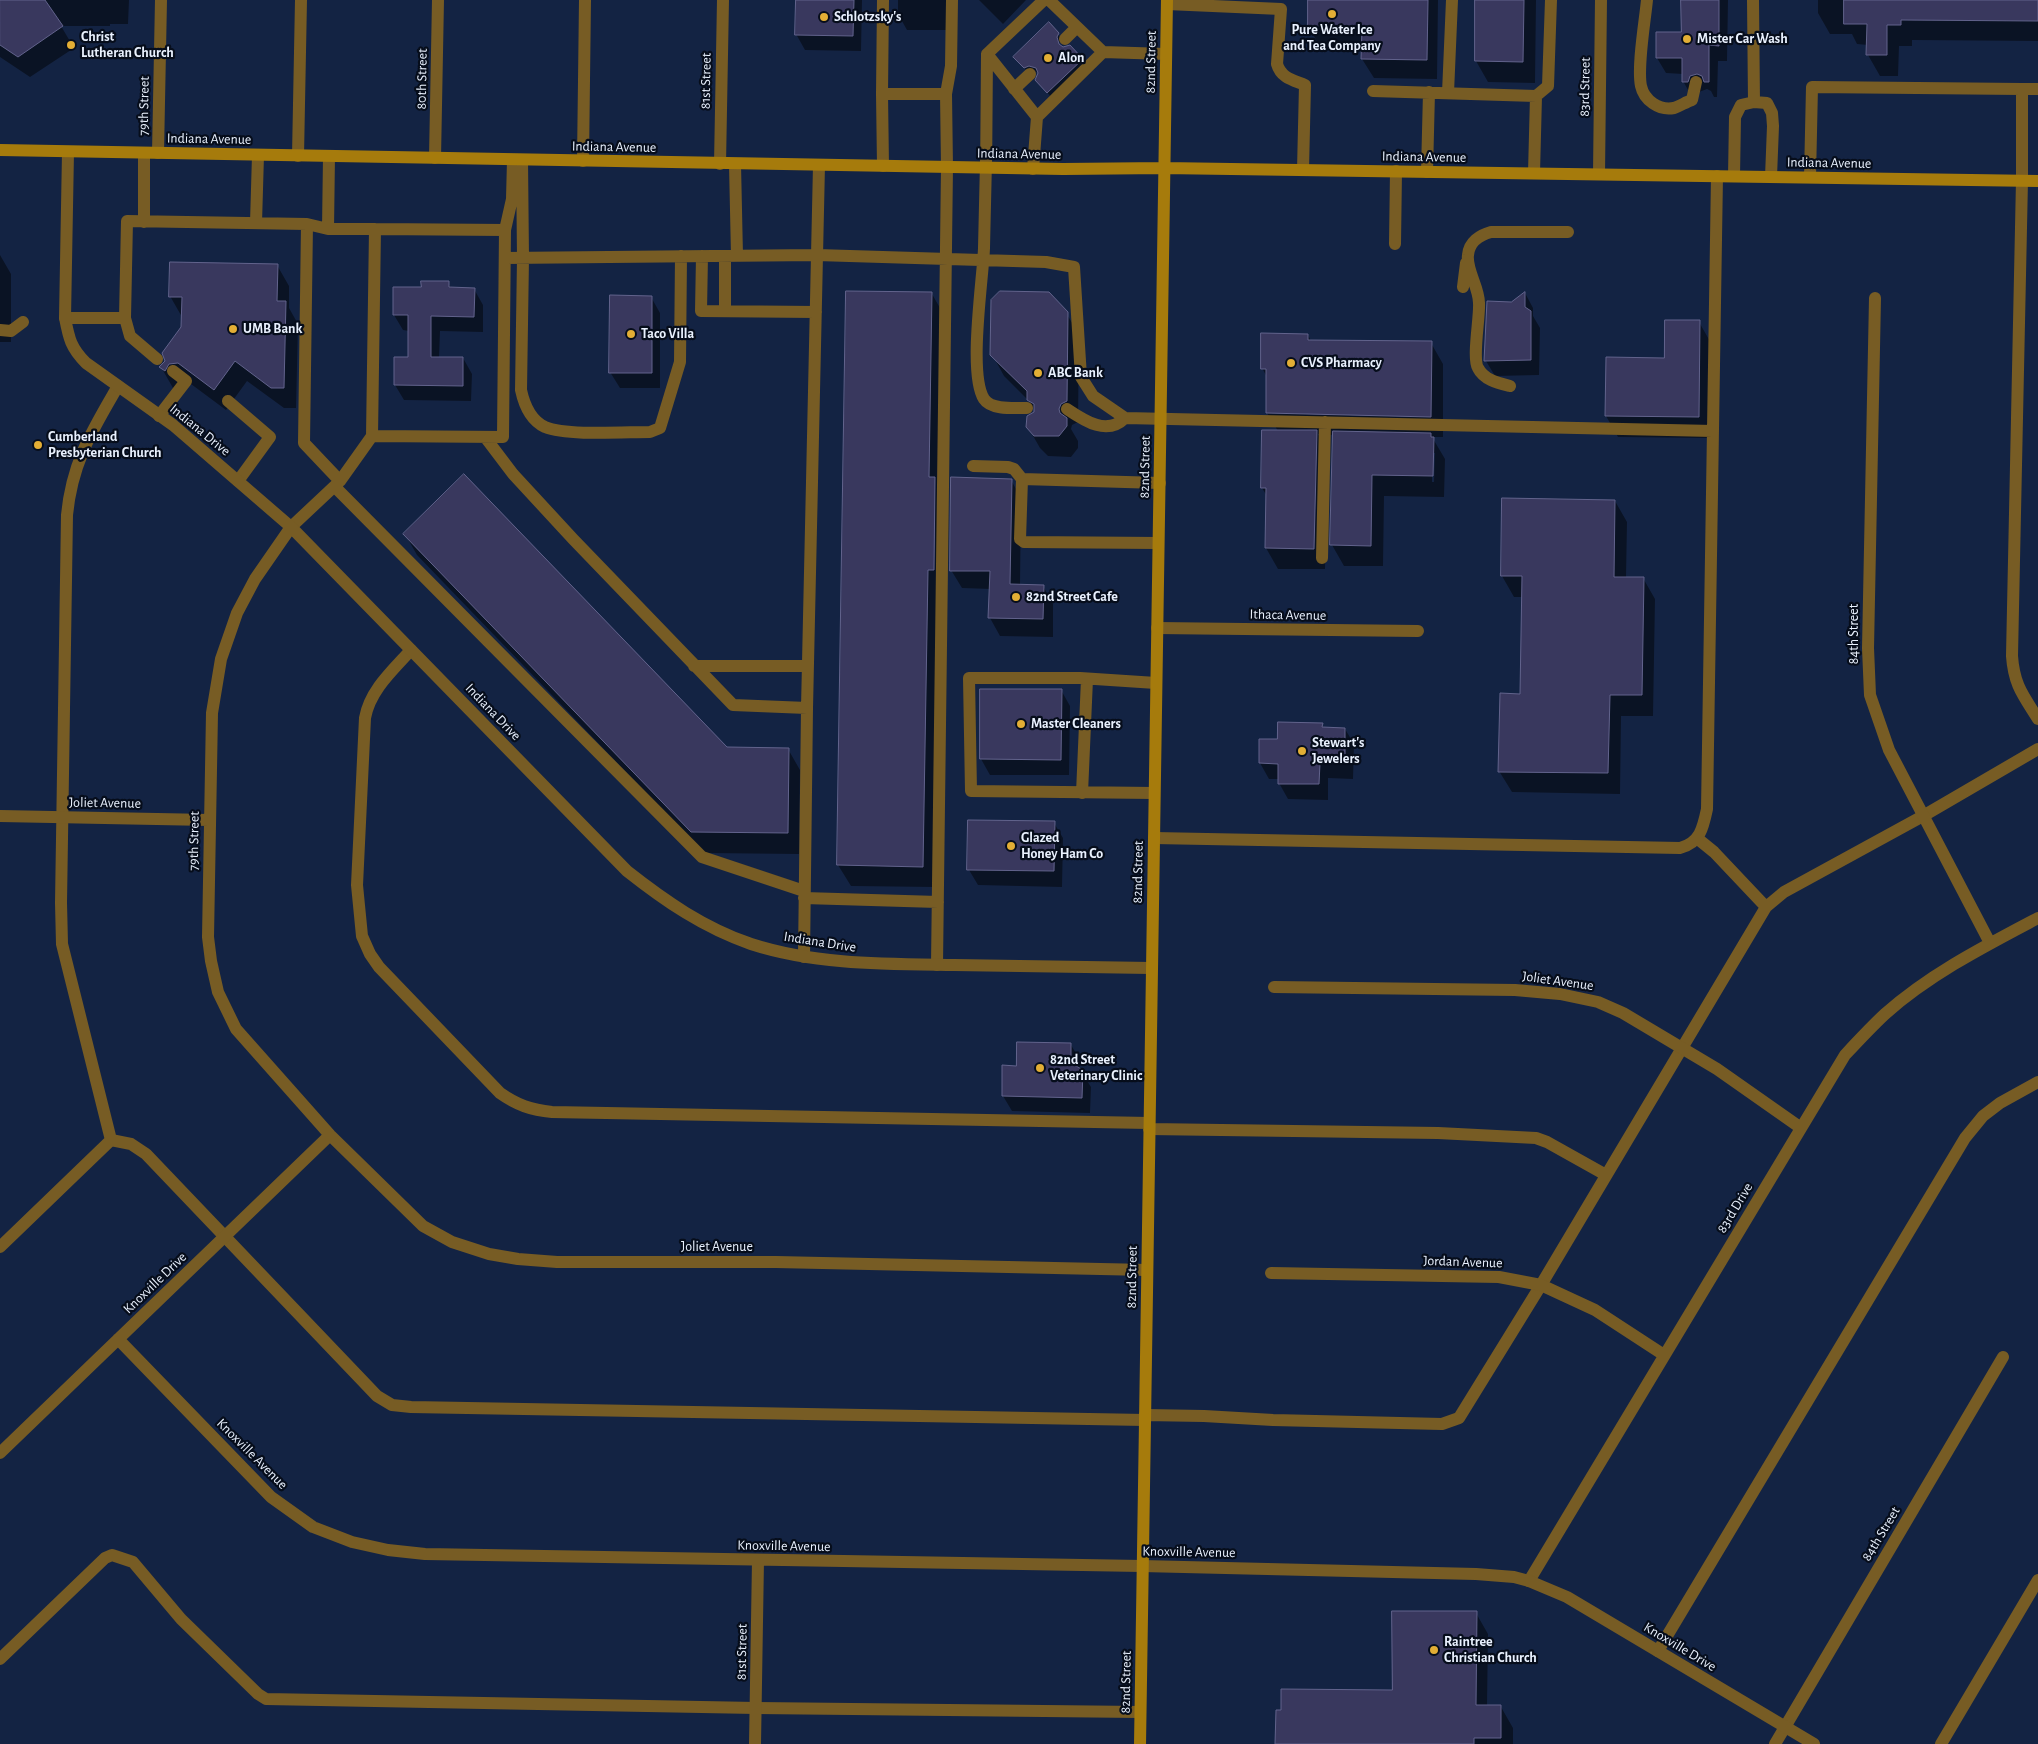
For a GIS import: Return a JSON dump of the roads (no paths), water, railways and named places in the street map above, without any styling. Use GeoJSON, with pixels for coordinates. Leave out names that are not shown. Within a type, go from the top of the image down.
{"type":"FeatureCollection","features":[{"type":"Feature","properties":{"kind":"main road","name":"82nd Street"},"geometry":{"type":"LineString","coordinates":[[1140,1744],[1167,2]]}},
{"type":"Feature","properties":{"kind":"main road","name":"Indiana Avenue"},"geometry":{"type":"LineString","coordinates":[[0,150],[947,168],[1164,168],[2038,180]]}},
{"type":"Feature","properties":{"kind":"street","name":"79th Street"},"geometry":{"type":"LineString","coordinates":[[158,153],[161,0]]}},
{"type":"Feature","properties":{"kind":"street"},"geometry":{"type":"LineString","coordinates":[[298,156],[301,0]]}},
{"type":"Feature","properties":{"kind":"street","name":"80th Street"},"geometry":{"type":"LineString","coordinates":[[435,158],[438,0]]}},
{"type":"Feature","properties":{"kind":"street"},"geometry":{"type":"LineString","coordinates":[[583,161],[585,0]]}},
{"type":"Feature","properties":{"kind":"street","name":"81st Street"},"geometry":{"type":"LineString","coordinates":[[720,164],[723,0]]}},
{"type":"Feature","properties":{"kind":"street"},"geometry":{"type":"LineString","coordinates":[[883,0],[883,166]]}},
{"type":"Feature","properties":{"kind":"street"},"geometry":{"type":"LineString","coordinates":[[937,965],[947,168],[946,94],[951,66],[952,0]]}},
{"type":"Feature","properties":{"kind":"street"},"geometry":{"type":"LineString","coordinates":[[1027,408],[995,406],[986,402],[981,395],[978,372],[978,315],[983,261],[986,168],[987,54],[1044,0]]}},
{"type":"Feature","properties":{"kind":"street"},"geometry":{"type":"LineString","coordinates":[[1050,0],[1103,52],[1166,54]]}},
{"type":"Feature","properties":{"kind":"street"},"geometry":{"type":"LineString","coordinates":[[1448,93],[1452,0]]}},
{"type":"Feature","properties":{"kind":"street"},"geometry":{"type":"LineString","coordinates":[[1373,91],[1536,96],[1548,86],[1551,0]]}},
{"type":"Feature","properties":{"kind":"street","name":"83rd Street"},"geometry":{"type":"LineString","coordinates":[[1599,174],[1602,0]]}},
{"type":"Feature","properties":{"kind":"street"},"geometry":{"type":"LineString","coordinates":[[1647,0],[1640,74],[1641,88],[1649,101],[1661,107],[1673,108],[1692,100],[1696,82]]}},
{"type":"Feature","properties":{"kind":"street"},"geometry":{"type":"LineString","coordinates":[[1753,0],[1754,102]]}},
{"type":"Feature","properties":{"kind":"street"},"geometry":{"type":"LineString","coordinates":[[1167,2],[1281,9],[1277,64],[1279,71],[1284,76],[1305,85],[1303,170]]}},
{"type":"Feature","properties":{"kind":"street"},"geometry":{"type":"LineString","coordinates":[[1065,39],[1077,27]]}},
{"type":"Feature","properties":{"kind":"street"},"geometry":{"type":"LineString","coordinates":[[1033,169],[1037,117],[1103,52]]}},
{"type":"Feature","properties":{"kind":"street"},"geometry":{"type":"LineString","coordinates":[[987,54],[1037,117]]}},
{"type":"Feature","properties":{"kind":"street"},"geometry":{"type":"LineString","coordinates":[[1014,89],[1030,74]]}},
{"type":"Feature","properties":{"kind":"street"},"geometry":{"type":"LineString","coordinates":[[1810,177],[1812,87],[2038,90]]}},
{"type":"Feature","properties":{"kind":"street"},"geometry":{"type":"LineString","coordinates":[[2022,89],[2022,180],[2012,656],[2013,674],[2017,686],[2038,719]]}},
{"type":"Feature","properties":{"kind":"street"},"geometry":{"type":"LineString","coordinates":[[1427,172],[1429,92]]}},
{"type":"Feature","properties":{"kind":"street"},"geometry":{"type":"LineString","coordinates":[[882,94],[946,94]]}},
{"type":"Feature","properties":{"kind":"street"},"geometry":{"type":"LineString","coordinates":[[1534,173],[1536,96]]}},
{"type":"Feature","properties":{"kind":"street"},"geometry":{"type":"LineString","coordinates":[[1734,176],[1735,118],[1741,105],[1754,102],[1767,103],[1772,113],[1774,126],[1771,177]]}},
{"type":"Feature","properties":{"kind":"street","name":"Indiana Drive"},"geometry":{"type":"LineString","coordinates":[[68,152],[65,318],[69,340],[75,352],[86,364],[160,416],[291,527],[627,871],[665,901],[709,926],[742,940],[804,957],[858,963],[1151,968]]}},
{"type":"Feature","properties":{"kind":"street"},"geometry":{"type":"LineString","coordinates":[[144,153],[144,222]]}},
{"type":"Feature","properties":{"kind":"street"},"geometry":{"type":"LineString","coordinates":[[256,223],[258,155]]}},
{"type":"Feature","properties":{"kind":"street"},"geometry":{"type":"LineString","coordinates":[[328,228],[329,156]]}},
{"type":"Feature","properties":{"kind":"street"},"geometry":{"type":"LineString","coordinates":[[375,229],[372,436],[503,437],[505,230],[518,160]]}},
{"type":"Feature","properties":{"kind":"street"},"geometry":{"type":"LineString","coordinates":[[518,160],[523,258],[521,390],[524,405],[532,416],[544,426],[563,431],[650,432],[660,428],[680,362],[681,256]]}},
{"type":"Feature","properties":{"kind":"street"},"geometry":{"type":"LineString","coordinates":[[725,311],[731,256],[735,164]]}},
{"type":"Feature","properties":{"kind":"street"},"geometry":{"type":"LineString","coordinates":[[804,957],[807,708],[819,165]]}},
{"type":"Feature","properties":{"kind":"street"},"geometry":{"type":"LineString","coordinates":[[1395,244],[1396,172]]}},
{"type":"Feature","properties":{"kind":"street"},"geometry":{"type":"LineString","coordinates":[[1154,838],[1680,848],[1688,846],[1698,839],[1707,809],[1717,176]]}},
{"type":"Feature","properties":{"kind":"street"},"geometry":{"type":"LineString","coordinates":[[157,359],[130,336],[125,318],[126,221],[307,224],[328,228],[505,230]]}},
{"type":"Feature","properties":{"kind":"street"},"geometry":{"type":"LineString","coordinates":[[307,224],[304,443],[338,484],[702,857],[804,894],[938,902]]}},
{"type":"Feature","properties":{"kind":"street"},"geometry":{"type":"LineString","coordinates":[[1463,287],[1467,255],[1472,244],[1481,235],[1491,232],[1568,232]]}},
{"type":"Feature","properties":{"kind":"street"},"geometry":{"type":"LineString","coordinates":[[505,258],[817,255],[1046,262],[1074,268],[1081,377],[1093,396],[1125,418],[1713,431]]}},
{"type":"Feature","properties":{"kind":"street"},"geometry":{"type":"LineString","coordinates":[[1467,255],[1479,302],[1476,351],[1477,368],[1488,379],[1510,386]]}},
{"type":"Feature","properties":{"kind":"street"},"geometry":{"type":"LineString","coordinates":[[702,256],[701,311],[816,312]]}},
{"type":"Feature","properties":{"kind":"street","name":"84th Street"},"geometry":{"type":"LineString","coordinates":[[1875,298],[1868,648],[1870,695],[1889,750],[1990,943]]}},
{"type":"Feature","properties":{"kind":"street"},"geometry":{"type":"LineString","coordinates":[[65,318],[125,318]]}},
{"type":"Feature","properties":{"kind":"street"},"geometry":{"type":"LineString","coordinates":[[0,339],[4,332],[23,322]]}},
{"type":"Feature","properties":{"kind":"street"},"geometry":{"type":"LineString","coordinates":[[160,416],[186,381],[173,371]]}},
{"type":"Feature","properties":{"kind":"street"},"geometry":{"type":"LineString","coordinates":[[110,1140],[62,944],[61,903],[67,515],[69,490],[89,437],[118,386]]}},
{"type":"Feature","properties":{"kind":"street"},"geometry":{"type":"LineString","coordinates":[[228,401],[270,437],[238,481]]}},
{"type":"Feature","properties":{"kind":"street"},"geometry":{"type":"LineString","coordinates":[[1066,409],[1081,418],[1105,427],[1118,425],[1125,418]]}},
{"type":"Feature","properties":{"kind":"street"},"geometry":{"type":"LineString","coordinates":[[1322,558],[1325,422]]}},
{"type":"Feature","properties":{"kind":"street","name":"79th Street"},"geometry":{"type":"LineString","coordinates":[[330,1135],[236,1029],[218,992],[208,937],[212,713],[221,659],[237,614],[255,580],[291,527],[338,484],[372,436]]}},
{"type":"Feature","properties":{"kind":"street"},"geometry":{"type":"LineString","coordinates":[[485,437],[513,474],[566,532],[733,705],[807,708]]}},
{"type":"Feature","properties":{"kind":"street"},"geometry":{"type":"LineString","coordinates":[[973,466],[1008,467],[1014,469],[1022,479],[1020,539],[1024,542],[1158,543]]}},
{"type":"Feature","properties":{"kind":"street"},"geometry":{"type":"LineString","coordinates":[[1022,479],[1160,483]]}},
{"type":"Feature","properties":{"kind":"street","name":"Ithaca Avenue"},"geometry":{"type":"LineString","coordinates":[[1157,628],[1418,631]]}},
{"type":"Feature","properties":{"kind":"street"},"geometry":{"type":"LineString","coordinates":[[411,650],[376,690],[367,704],[362,755],[357,885],[362,936],[370,954],[398,988],[500,1093],[516,1104],[531,1110],[552,1112],[1438,1133],[1536,1138],[1547,1142],[1606,1175]]}},
{"type":"Feature","properties":{"kind":"street"},"geometry":{"type":"LineString","coordinates":[[694,666],[808,666]]}},
{"type":"Feature","properties":{"kind":"street"},"geometry":{"type":"LineString","coordinates":[[1154,793],[970,791],[969,678],[1087,679],[1156,683]]}},
{"type":"Feature","properties":{"kind":"street"},"geometry":{"type":"LineString","coordinates":[[1082,793],[1087,679]]}},
{"type":"Feature","properties":{"kind":"street"},"geometry":{"type":"LineString","coordinates":[[110,1140],[131,1144],[146,1154],[377,1396],[392,1405],[421,1408],[1145,1417],[1204,1416],[1283,1421],[1442,1424],[1459,1418],[1466,1408],[1766,907],[1784,892],[1923,816],[2038,748]]}},
{"type":"Feature","properties":{"kind":"street","name":"Joliet Avenue"},"geometry":{"type":"LineString","coordinates":[[0,816],[209,820]]}},
{"type":"Feature","properties":{"kind":"street"},"geometry":{"type":"LineString","coordinates":[[1698,839],[1714,852],[1766,907]]}},
{"type":"Feature","properties":{"kind":"street","name":"83rd Drive"},"geometry":{"type":"LineString","coordinates":[[1529,1581],[1845,1055],[1885,1014],[1934,976],[1990,943],[2038,918]]}},
{"type":"Feature","properties":{"kind":"street","name":"Joliet Avenue"},"geometry":{"type":"LineString","coordinates":[[1274,987],[1515,990],[1560,994],[1598,1002],[1624,1014],[1717,1069],[1801,1128]]}},
{"type":"Feature","properties":{"kind":"street"},"geometry":{"type":"LineString","coordinates":[[1658,1651],[1965,1138],[1983,1116],[2000,1103],[2038,1082]]}},
{"type":"Feature","properties":{"kind":"street","name":"Joliet Avenue"},"geometry":{"type":"LineString","coordinates":[[330,1135],[423,1226],[452,1242],[488,1254],[518,1259],[567,1262],[776,1262],[1147,1270]]}},
{"type":"Feature","properties":{"kind":"street","name":"Knoxville Drive"},"geometry":{"type":"LineString","coordinates":[[0,1453],[330,1135]]}},
{"type":"Feature","properties":{"kind":"street"},"geometry":{"type":"LineString","coordinates":[[0,1247],[110,1140]]}},
{"type":"Feature","properties":{"kind":"street","name":"Jordan Avenue"},"geometry":{"type":"LineString","coordinates":[[1271,1273],[1499,1276],[1541,1285],[1595,1310],[1664,1355]]}},
{"type":"Feature","properties":{"kind":"street","name":"Knoxville Avenue"},"geometry":{"type":"LineString","coordinates":[[118,1339],[271,1497],[313,1527],[352,1542],[388,1550],[425,1554],[1142,1566],[1476,1574],[1514,1577],[1529,1581]]}},
{"type":"Feature","properties":{"kind":"street","name":"84th Street"},"geometry":{"type":"LineString","coordinates":[[1775,1744],[2003,1357]]}},
{"type":"Feature","properties":{"kind":"street"},"geometry":{"type":"LineString","coordinates":[[0,1659],[105,1558],[112,1555],[133,1562],[181,1619],[258,1694],[266,1699],[756,1708],[1140,1712]]}},
{"type":"Feature","properties":{"kind":"street","name":"81st Street"},"geometry":{"type":"LineString","coordinates":[[755,1744],[758,1560]]}},
{"type":"Feature","properties":{"kind":"street"},"geometry":{"type":"LineString","coordinates":[[1941,1744],[2038,1580]]}},
{"type":"Feature","properties":{"kind":"street","name":"Knoxville Drive"},"geometry":{"type":"LineString","coordinates":[[1529,1581],[1567,1597],[1814,1744]]}},
{"type":"Feature","properties":{"kind":"place","name":"Pure Water Ice and Tea Company"},"geometry":{"type":"Point","coordinates":[1332,14]}},
{"type":"Feature","properties":{"kind":"place","name":"Schlotzsky's"},"geometry":{"type":"Point","coordinates":[824,17]}},
{"type":"Feature","properties":{"kind":"place","name":"Mister Car Wash"},"geometry":{"type":"Point","coordinates":[1687,39]}},
{"type":"Feature","properties":{"kind":"place","name":"Christ Lutheran Church"},"geometry":{"type":"Point","coordinates":[71,45]}},
{"type":"Feature","properties":{"kind":"place","name":"Alon"},"geometry":{"type":"Point","coordinates":[1048,58]}},
{"type":"Feature","properties":{"kind":"place","name":"UMB Bank"},"geometry":{"type":"Point","coordinates":[233,329]}},
{"type":"Feature","properties":{"kind":"place","name":"Taco Villa"},"geometry":{"type":"Point","coordinates":[631,334]}},
{"type":"Feature","properties":{"kind":"place","name":"CVS Pharmacy"},"geometry":{"type":"Point","coordinates":[1291,363]}},
{"type":"Feature","properties":{"kind":"place","name":"ABC Bank"},"geometry":{"type":"Point","coordinates":[1038,373]}},
{"type":"Feature","properties":{"kind":"place","name":"Cumberland Presbyterian Church"},"geometry":{"type":"Point","coordinates":[38,445]}},
{"type":"Feature","properties":{"kind":"place","name":"82nd Street Cafe"},"geometry":{"type":"Point","coordinates":[1016,597]}},
{"type":"Feature","properties":{"kind":"place","name":"Master Cleaners"},"geometry":{"type":"Point","coordinates":[1021,724]}},
{"type":"Feature","properties":{"kind":"place","name":"Stewart's Jewelers"},"geometry":{"type":"Point","coordinates":[1302,751]}},
{"type":"Feature","properties":{"kind":"place","name":"Glazed Honey Ham Co"},"geometry":{"type":"Point","coordinates":[1011,846]}},
{"type":"Feature","properties":{"kind":"place","name":"82nd Street Veterinary Clinic"},"geometry":{"type":"Point","coordinates":[1040,1068]}},
{"type":"Feature","properties":{"kind":"place","name":"Raintree Christian Church"},"geometry":{"type":"Point","coordinates":[1434,1650]}}]}
